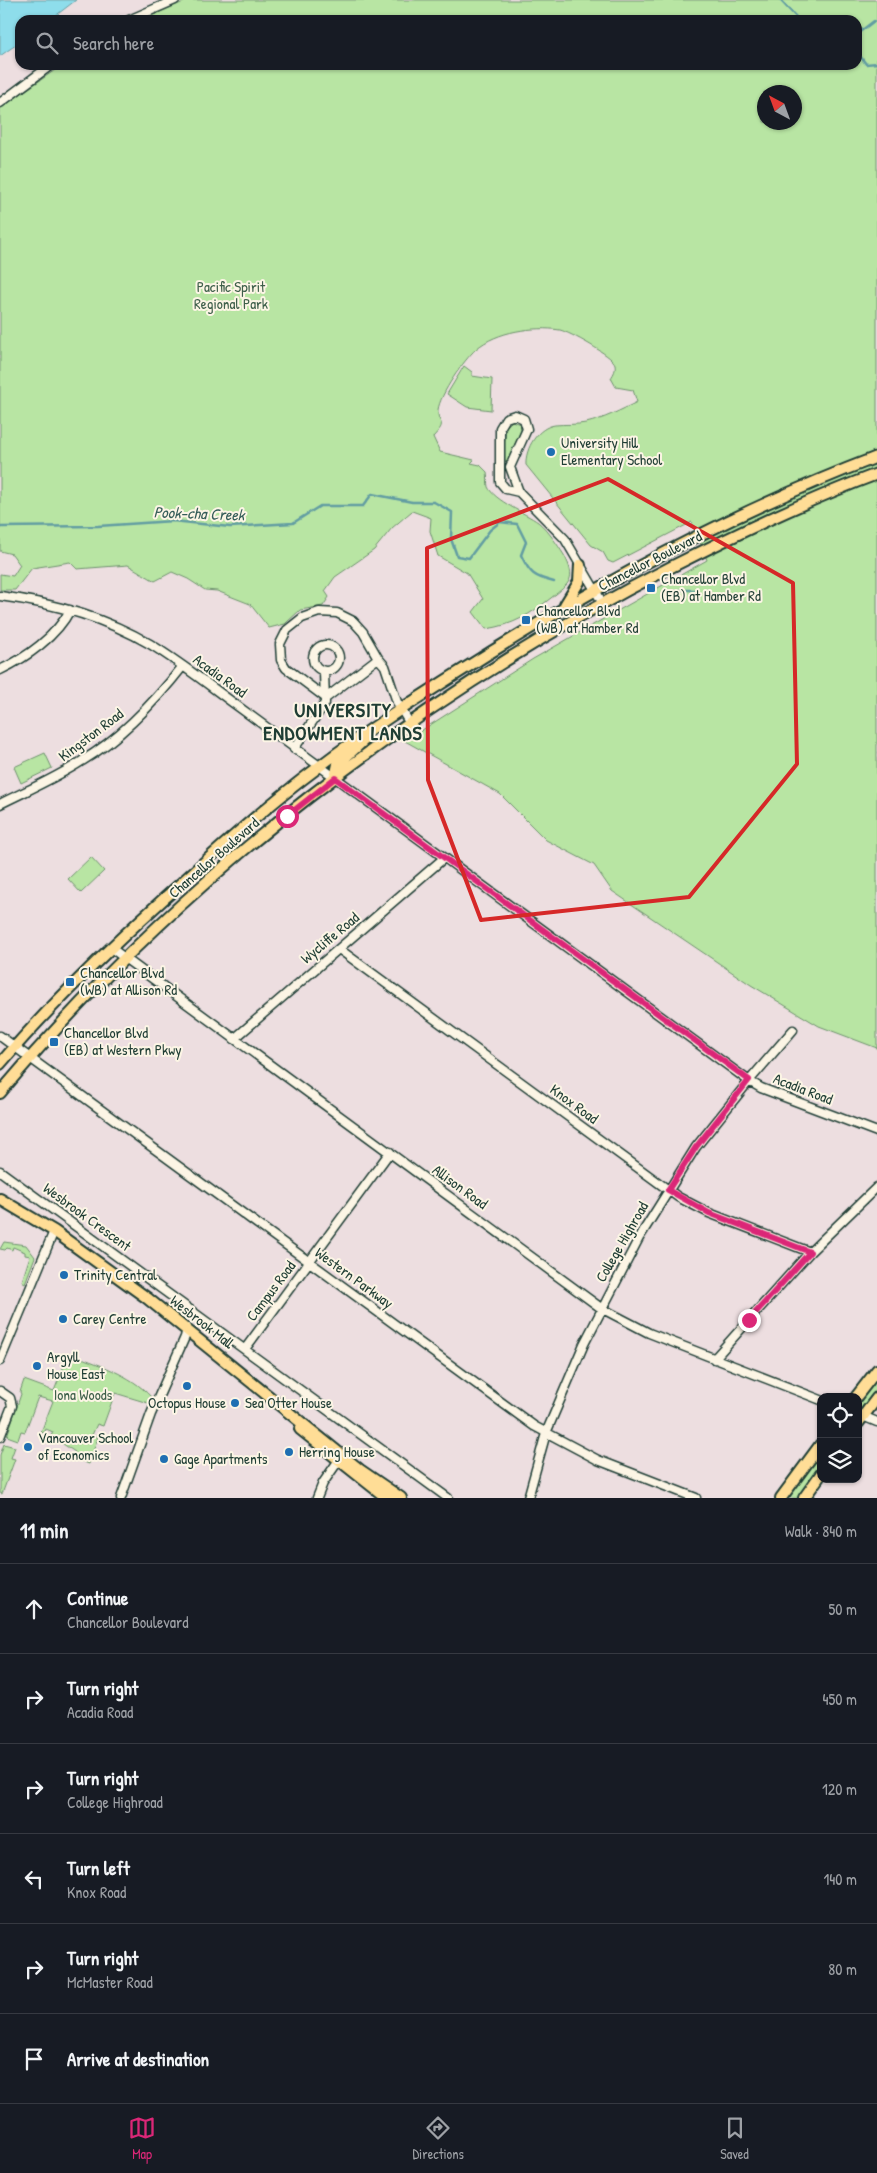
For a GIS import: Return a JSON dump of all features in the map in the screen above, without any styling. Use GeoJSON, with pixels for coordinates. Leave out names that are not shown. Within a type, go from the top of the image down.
{"type":"FeatureCollection","features":[{"type":"Feature","properties":{"kind":"main road","name":"Chancellor Boulevard"},"geometry":{"type":"LineString","coordinates":[[0,1064],[14,1047],[111,948],[219,849],[319,766],[401,710],[563,607],[750,511],[877,458]]}},
{"type":"Feature","properties":{"kind":"main road","name":"Chancellor Boulevard"},"geometry":{"type":"LineString","coordinates":[[0,1093],[30,1058],[124,959],[193,895],[335,778],[410,724],[474,680],[602,602],[729,537],[877,474]]}},
{"type":"Feature","properties":{"kind":"main road"},"geometry":{"type":"LineString","coordinates":[[563,607],[579,582],[580,565]]}},
{"type":"Feature","properties":{"kind":"main road"},"geometry":{"type":"LineString","coordinates":[[335,778],[338,764],[380,724]]}},
{"type":"Feature","properties":{"kind":"main road","name":"Wesbrook Mall"},"geometry":{"type":"LineString","coordinates":[[0,1199],[54,1231],[188,1328],[260,1388],[276,1408],[387,1498]]}},
{"type":"Feature","properties":{"kind":"main road"},"geometry":{"type":"LineString","coordinates":[[859,1393],[877,1370]]}},
{"type":"Feature","properties":{"kind":"main road"},"geometry":{"type":"LineString","coordinates":[[862,1416],[877,1398]]}},
{"type":"Feature","properties":{"kind":"main road"},"geometry":{"type":"LineString","coordinates":[[781,1498],[817,1449]]}},
{"type":"Feature","properties":{"kind":"main road","name":"Wesbrook Mall"},"geometry":{"type":"LineString","coordinates":[[340,1458],[402,1498]]}},
{"type":"Feature","properties":{"kind":"main road"},"geometry":{"type":"LineString","coordinates":[[804,1498],[817,1480]]}},
{"type":"Feature","properties":{"kind":"street"},"geometry":{"type":"LineString","coordinates":[[141,15],[175,0]]}},
{"type":"Feature","properties":{"kind":"street"},"geometry":{"type":"LineString","coordinates":[[0,103],[44,70]]}},
{"type":"Feature","properties":{"kind":"street"},"geometry":{"type":"LineString","coordinates":[[518,492],[506,489],[500,482],[498,468],[500,428],[506,418],[515,415],[524,419],[527,429],[510,467],[518,492],[565,539],[602,602]]}},
{"type":"Feature","properties":{"kind":"street"},"geometry":{"type":"LineString","coordinates":[[498,468],[510,467]]}},
{"type":"Feature","properties":{"kind":"street","name":"Acadia Road"},"geometry":{"type":"LineString","coordinates":[[0,596],[50,604],[95,618],[134,636],[182,666],[749,1080],[761,1088],[877,1132]]}},
{"type":"Feature","properties":{"kind":"street"},"geometry":{"type":"LineString","coordinates":[[0,670],[38,646],[65,620],[70,610]]}},
{"type":"Feature","properties":{"kind":"street"},"geometry":{"type":"LineString","coordinates":[[326,698],[286,668],[281,660],[280,644],[287,630],[302,618],[319,612],[337,613],[353,621],[363,632],[378,658],[385,666],[401,710],[410,724]]}},
{"type":"Feature","properties":{"kind":"street"},"geometry":{"type":"LineString","coordinates":[[326,698],[378,658]]}},
{"type":"Feature","properties":{"kind":"street","name":"Kingston Road"},"geometry":{"type":"LineString","coordinates":[[0,804],[58,776],[84,761],[109,742],[160,695],[182,666]]}},
{"type":"Feature","properties":{"kind":"street"},"geometry":{"type":"LineString","coordinates":[[294,749],[325,703],[324,671]]}},
{"type":"Feature","properties":{"kind":"street","name":"Wycliffe Road"},"geometry":{"type":"LineString","coordinates":[[234,1040],[444,858]]}},
{"type":"Feature","properties":{"kind":"street","name":"Allison Road"},"geometry":{"type":"LineString","coordinates":[[111,948],[601,1308],[649,1333],[817,1398]]}},
{"type":"Feature","properties":{"kind":"street","name":"Knox Road"},"geometry":{"type":"LineString","coordinates":[[339,949],[668,1190],[709,1213],[810,1252]]}},
{"type":"Feature","properties":{"kind":"street","name":"College Highroad"},"geometry":{"type":"LineString","coordinates":[[528,1498],[546,1433],[601,1308],[639,1238],[696,1147],[749,1080],[793,1030]]}},
{"type":"Feature","properties":{"kind":"street","name":"Western Parkway"},"geometry":{"type":"LineString","coordinates":[[0,1036],[513,1412],[546,1433],[598,1460],[696,1498]]}},
{"type":"Feature","properties":{"kind":"street","name":"Campus Road"},"geometry":{"type":"LineString","coordinates":[[245,1350],[390,1152]]}},
{"type":"Feature","properties":{"kind":"street","name":"Wesbrook Crescent"},"geometry":{"type":"LineString","coordinates":[[0,1171],[448,1498]]}},
{"type":"Feature","properties":{"kind":"street"},"geometry":{"type":"LineString","coordinates":[[714,1359],[810,1252],[877,1187]]}},
{"type":"Feature","properties":{"kind":"street"},"geometry":{"type":"LineString","coordinates":[[0,1361],[54,1231]]}},
{"type":"Feature","properties":{"kind":"street"},"geometry":{"type":"LineString","coordinates":[[121,1498],[151,1414],[188,1328]]}},
{"type":"Feature","properties":{"kind":"street"},"geometry":{"type":"LineString","coordinates":[[0,1391],[10,1398],[12,1406],[0,1438]]}},
{"type":"Feature","properties":{"kind":"street"},"geometry":{"type":"LineString","coordinates":[[862,1418],[877,1422]]}},
{"type":"Feature","properties":{"kind":"street"},"geometry":{"type":"LineString","coordinates":[[317,1498],[322,1482],[340,1458]]}},
{"type":"Feature","properties":{"kind":"highlighted area"},"geometry":{"type":"Polygon","coordinates":[[[608,479],[793,583],[797,764],[689,897],[481,920],[428,780],[427,548],[608,479]]]}},
{"type":"Feature","properties":{"kind":"green space","name":"Pacific Spirit Regional Park"},"geometry":{"type":"Polygon","coordinates":[[[188,0],[877,0],[877,1048],[819,1026],[751,985],[612,891],[594,865],[546,840],[500,794],[405,741],[533,659],[707,560],[692,522],[613,563],[608,561],[603,552],[591,545],[526,465],[530,445],[543,430],[555,425],[593,421],[637,402],[633,390],[616,387],[611,378],[614,373],[615,364],[599,350],[560,330],[539,329],[505,334],[494,338],[476,349],[453,378],[440,403],[438,415],[441,425],[433,437],[440,452],[474,460],[471,463],[480,465],[487,472],[488,487],[492,492],[503,502],[542,525],[568,563],[571,575],[570,580],[558,593],[536,609],[505,625],[486,629],[473,612],[483,599],[467,573],[438,556],[430,531],[431,518],[412,511],[392,528],[374,550],[335,577],[325,591],[329,597],[323,606],[300,610],[285,624],[269,628],[250,604],[217,591],[205,590],[188,579],[172,572],[155,581],[128,565],[77,569],[70,562],[32,568],[15,590],[0,590],[0,574],[13,576],[20,565],[12,554],[0,551],[0,108],[55,70],[862,70],[862,15],[154,15],[188,0]]]}},
{"type":"Feature","properties":{"kind":"green space"},"geometry":{"type":"Polygon","coordinates":[[[464,366],[472,372],[472,376],[492,379],[491,410],[467,407],[447,394],[464,366]]]}},
{"type":"Feature","properties":{"kind":"green space"},"geometry":{"type":"Polygon","coordinates":[[[512,421],[520,424],[521,430],[506,462],[503,458],[506,427],[512,421]]]}},
{"type":"Feature","properties":{"kind":"green space"},"geometry":{"type":"Polygon","coordinates":[[[45,753],[52,768],[21,783],[14,767],[45,753]]]}},
{"type":"Feature","properties":{"kind":"green space"},"geometry":{"type":"Polygon","coordinates":[[[91,857],[104,871],[81,893],[68,879],[91,857]]]}},
{"type":"Feature","properties":{"kind":"green space"},"geometry":{"type":"Polygon","coordinates":[[[4,1242],[26,1245],[35,1257],[25,1283],[22,1281],[30,1256],[13,1247],[12,1250],[7,1248],[5,1250],[0,1249],[4,1242]]]}},
{"type":"Feature","properties":{"kind":"green space","name":"Iona Woods"},"geometry":{"type":"Polygon","coordinates":[[[69,1353],[123,1376],[134,1382],[151,1397],[148,1403],[115,1393],[103,1426],[97,1424],[92,1435],[98,1437],[89,1464],[74,1458],[75,1452],[51,1436],[53,1432],[46,1429],[44,1433],[41,1432],[53,1401],[38,1397],[25,1432],[21,1431],[18,1440],[7,1436],[24,1380],[54,1391],[69,1353]]]}},
{"type":"Feature","properties":{"kind":"green space"},"geometry":{"type":"Polygon","coordinates":[[[877,1376],[877,1393],[864,1409],[862,1409],[862,1396],[877,1376]]]}},
{"type":"Feature","properties":{"kind":"green space"},"geometry":{"type":"Polygon","coordinates":[[[4,1444],[15,1447],[11,1458],[15,1459],[2,1494],[0,1493],[0,1455],[4,1444]]]}},
{"type":"Feature","properties":{"kind":"green space"},"geometry":{"type":"Polygon","coordinates":[[[817,1457],[817,1473],[799,1498],[786,1498],[817,1457]]]}},
{"type":"Feature","properties":{"kind":"water"},"geometry":{"type":"Polygon","coordinates":[[[0,0],[76,0],[56,15],[15,15],[15,46],[0,56],[0,0]]]}},
{"type":"Feature","properties":{"kind":"waterway"},"geometry":{"type":"LineString","coordinates":[[780,0],[794,15]]}},
{"type":"Feature","properties":{"kind":"waterway"},"geometry":{"type":"LineString","coordinates":[[862,30],[874,21]]}},
{"type":"Feature","properties":{"kind":"waterway"},"geometry":{"type":"LineString","coordinates":[[862,59],[866,64],[877,63]]}},
{"type":"Feature","properties":{"kind":"waterway","name":"Pook-cha Creek"},"geometry":{"type":"LineString","coordinates":[[0,527],[98,526],[173,521],[230,527],[293,523],[320,506],[363,506],[372,494],[412,502],[434,502],[452,512],[451,539],[457,556],[469,558],[490,530],[500,522],[517,524],[526,542],[521,555],[527,567],[533,574],[554,582]]}},
{"type":"Feature","properties":{"kind":"waterway","name":"Pook-cha Creek"},"geometry":{"type":"LineString","coordinates":[[666,596],[680,590],[696,590]]}},
{"type":"Feature","properties":{"kind":"place","name":"University Hill Elementary School"},"geometry":{"type":"Point","coordinates":[551,452]}},
{"type":"Feature","properties":{"kind":"place","name":"Chancellor Blvd (EB) at Hamber Rd"},"geometry":{"type":"Point","coordinates":[651,588]}},
{"type":"Feature","properties":{"kind":"place","name":"Chancellor Blvd (WB) at Hamber Rd"},"geometry":{"type":"Point","coordinates":[526,620]}},
{"type":"Feature","properties":{"kind":"place","name":"Chancellor Blvd (WB) at Allison Rd"},"geometry":{"type":"Point","coordinates":[70,982]}},
{"type":"Feature","properties":{"kind":"place","name":"Chancellor Blvd (EB) at Western Pkwy"},"geometry":{"type":"Point","coordinates":[54,1042]}},
{"type":"Feature","properties":{"kind":"place","name":"Trinity Central"},"geometry":{"type":"Point","coordinates":[64,1275]}},
{"type":"Feature","properties":{"kind":"place","name":"Carey Centre"},"geometry":{"type":"Point","coordinates":[63,1319]}},
{"type":"Feature","properties":{"kind":"place","name":"Argyll House East"},"geometry":{"type":"Point","coordinates":[37,1366]}},
{"type":"Feature","properties":{"kind":"place","name":"Octopus House"},"geometry":{"type":"Point","coordinates":[187,1386]}},
{"type":"Feature","properties":{"kind":"place","name":"Sea Otter House"},"geometry":{"type":"Point","coordinates":[235,1403]}},
{"type":"Feature","properties":{"kind":"place","name":"Vancouver School of Economics"},"geometry":{"type":"Point","coordinates":[28,1447]}},
{"type":"Feature","properties":{"kind":"place","name":"Herring House"},"geometry":{"type":"Point","coordinates":[289,1452]}},
{"type":"Feature","properties":{"kind":"place","name":"Gage Apartments"},"geometry":{"type":"Point","coordinates":[164,1459]}},
{"type":"Feature","properties":{"kind":"district","name":"UNIVERSITY ENDOWMENT LANDS"},"geometry":{"type":"Point","coordinates":[343,722]}},
{"type":"Feature","properties":{"kind":"route"},"geometry":{"type":"LineString","coordinates":[[287,816],[335,778],[749,1080],[696,1147],[668,1190],[709,1213],[810,1252],[749,1320]]}}]}
